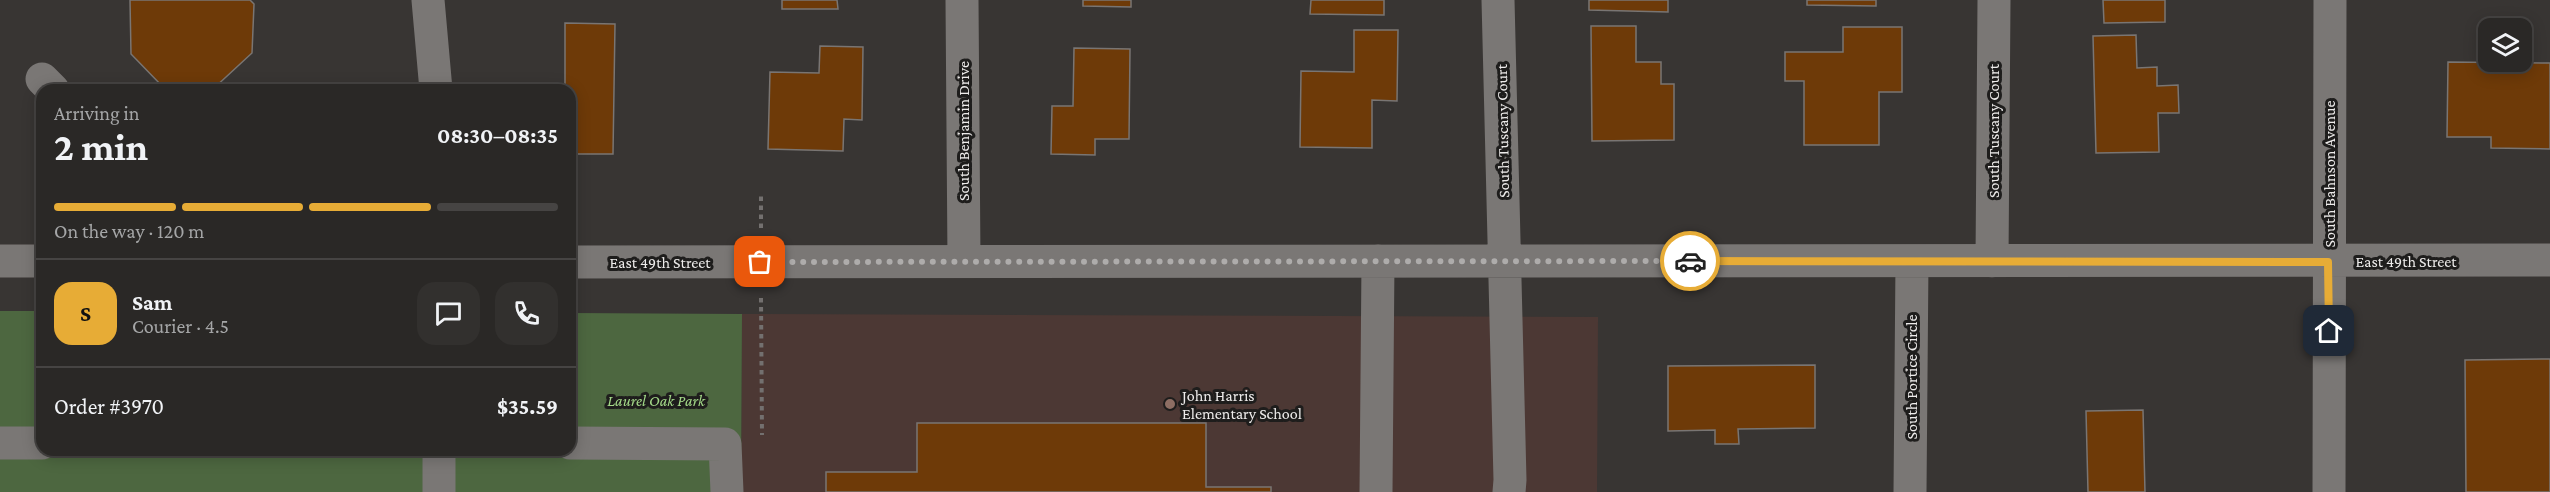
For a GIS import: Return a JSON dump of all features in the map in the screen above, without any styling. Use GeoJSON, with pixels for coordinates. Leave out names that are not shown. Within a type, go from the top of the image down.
{"type":"FeatureCollection","features":[{"type":"Feature","properties":{"kind":"street"},"geometry":{"type":"LineString","coordinates":[[428,0],[435,84]]}},
{"type":"Feature","properties":{"kind":"street","name":"South Benjamin Drive"},"geometry":{"type":"LineString","coordinates":[[962,0],[964,261]]}},
{"type":"Feature","properties":{"kind":"street","name":"South Tuscany Court"},"geometry":{"type":"LineString","coordinates":[[1498,0],[1509,492]]}},
{"type":"Feature","properties":{"kind":"street","name":"South Tuscany Court"},"geometry":{"type":"LineString","coordinates":[[1992,261],[1994,0]]}},
{"type":"Feature","properties":{"kind":"street","name":"South Bahnson Avenue"},"geometry":{"type":"LineString","coordinates":[[2329,492],[2330,0]]}},
{"type":"Feature","properties":{"kind":"street","name":"East 49th Street"},"geometry":{"type":"LineString","coordinates":[[576,262],[2550,260]]}},
{"type":"Feature","properties":{"kind":"street"},"geometry":{"type":"LineString","coordinates":[[0,261],[36,261]]}},
{"type":"Feature","properties":{"kind":"street"},"geometry":{"type":"LineString","coordinates":[[1376,492],[1378,261]]}},
{"type":"Feature","properties":{"kind":"street","name":"South Portice Circle"},"geometry":{"type":"LineString","coordinates":[[1910,492],[1912,261]]}},
{"type":"Feature","properties":{"kind":"street"},"geometry":{"type":"LineString","coordinates":[[0,443],[36,443]]}},
{"type":"Feature","properties":{"kind":"street"},"geometry":{"type":"LineString","coordinates":[[576,443],[725,444],[727,492]]}},
{"type":"Feature","properties":{"kind":"street"},"geometry":{"type":"LineString","coordinates":[[439,492],[440,456]]}},
{"type":"Feature","properties":{"kind":"path"},"geometry":{"type":"LineString","coordinates":[[761,196],[762,444]]}},
{"type":"Feature","properties":{"kind":"shaded area","name":"John Harris Elementary School"},"geometry":{"type":"Polygon","coordinates":[[[742,314],[1598,317],[1597,492],[741,492],[742,314]]]}},
{"type":"Feature","properties":{"kind":"green space","name":"Laurel Oak Park"},"geometry":{"type":"Polygon","coordinates":[[[0,311],[36,311],[36,456],[576,456],[576,313],[742,314],[741,492],[0,492],[0,311]]]}},
{"type":"Feature","properties":{"kind":"building"},"geometry":{"type":"Polygon","coordinates":[[[130,0],[250,0],[254,4],[252,53],[218,84],[160,84],[131,54],[130,0]]]}},
{"type":"Feature","properties":{"kind":"building"},"geometry":{"type":"Polygon","coordinates":[[[782,0],[837,0],[838,9],[782,9],[782,0]]]}},
{"type":"Feature","properties":{"kind":"building"},"geometry":{"type":"Polygon","coordinates":[[[1083,0],[1131,0],[1131,7],[1083,6],[1083,0]]]}},
{"type":"Feature","properties":{"kind":"building"},"geometry":{"type":"Polygon","coordinates":[[[1311,0],[1384,0],[1384,15],[1310,14],[1311,0]]]}},
{"type":"Feature","properties":{"kind":"building"},"geometry":{"type":"Polygon","coordinates":[[[1589,0],[1668,0],[1668,12],[1589,10],[1589,0]]]}},
{"type":"Feature","properties":{"kind":"building"},"geometry":{"type":"Polygon","coordinates":[[[1807,0],[1876,0],[1876,6],[1807,5],[1807,0]]]}},
{"type":"Feature","properties":{"kind":"building"},"geometry":{"type":"Polygon","coordinates":[[[2103,0],[2165,0],[2165,22],[2104,23],[2103,0]]]}},
{"type":"Feature","properties":{"kind":"building"},"geometry":{"type":"Polygon","coordinates":[[[565,23],[615,24],[613,154],[576,154],[576,84],[565,84],[565,23]]]}},
{"type":"Feature","properties":{"kind":"building"},"geometry":{"type":"Polygon","coordinates":[[[1591,26],[1636,26],[1636,62],[1661,62],[1661,84],[1674,84],[1674,140],[1592,141],[1591,26]]]}},
{"type":"Feature","properties":{"kind":"building"},"geometry":{"type":"Polygon","coordinates":[[[1843,27],[1902,27],[1902,92],[1879,92],[1879,145],[1804,145],[1804,81],[1785,81],[1785,52],[1843,52],[1843,27]]]}},
{"type":"Feature","properties":{"kind":"building"},"geometry":{"type":"Polygon","coordinates":[[[1354,30],[1398,30],[1397,101],[1372,100],[1372,148],[1300,147],[1301,71],[1354,72],[1354,30]]]}},
{"type":"Feature","properties":{"kind":"building"},"geometry":{"type":"Polygon","coordinates":[[[2136,35],[2137,68],[2157,67],[2157,86],[2178,85],[2179,113],[2158,113],[2159,152],[2096,153],[2093,36],[2136,35]]]}},
{"type":"Feature","properties":{"kind":"building"},"geometry":{"type":"Polygon","coordinates":[[[820,46],[863,47],[862,120],[844,119],[843,151],[768,149],[770,72],[819,73],[820,46]]]}},
{"type":"Feature","properties":{"kind":"building"},"geometry":{"type":"Polygon","coordinates":[[[1074,48],[1130,49],[1129,139],[1095,139],[1095,155],[1051,154],[1052,106],[1073,106],[1074,48]]]}},
{"type":"Feature","properties":{"kind":"building"},"geometry":{"type":"Polygon","coordinates":[[[2448,62],[2478,62],[2478,72],[2532,72],[2532,63],[2550,63],[2550,149],[2491,148],[2491,137],[2447,137],[2448,62]]]}},
{"type":"Feature","properties":{"kind":"building"},"geometry":{"type":"Polygon","coordinates":[[[2550,359],[2550,492],[2466,492],[2465,360],[2550,359]]]}},
{"type":"Feature","properties":{"kind":"building"},"geometry":{"type":"Polygon","coordinates":[[[1815,365],[1815,428],[1738,429],[1739,444],[1715,444],[1715,430],[1668,431],[1668,366],[1815,365]]]}},
{"type":"Feature","properties":{"kind":"building"},"geometry":{"type":"Polygon","coordinates":[[[2143,410],[2145,492],[2088,492],[2086,411],[2143,410]]]}},
{"type":"Feature","properties":{"kind":"building"},"geometry":{"type":"Polygon","coordinates":[[[917,423],[1206,423],[1206,487],[1271,487],[1271,492],[826,492],[826,472],[917,472],[917,423]]]}},
{"type":"Feature","properties":{"kind":"way so far"},"geometry":{"type":"LineString","coordinates":[[760,262],[1690,261]]}},
{"type":"Feature","properties":{"kind":"place","name":"John Harris Elementary School"},"geometry":{"type":"Point","coordinates":[1170,404]}},
{"type":"Feature","properties":{"kind":"route"},"geometry":{"type":"LineString","coordinates":[[1690,261],[2328,262],[2329,331]]}}]}
